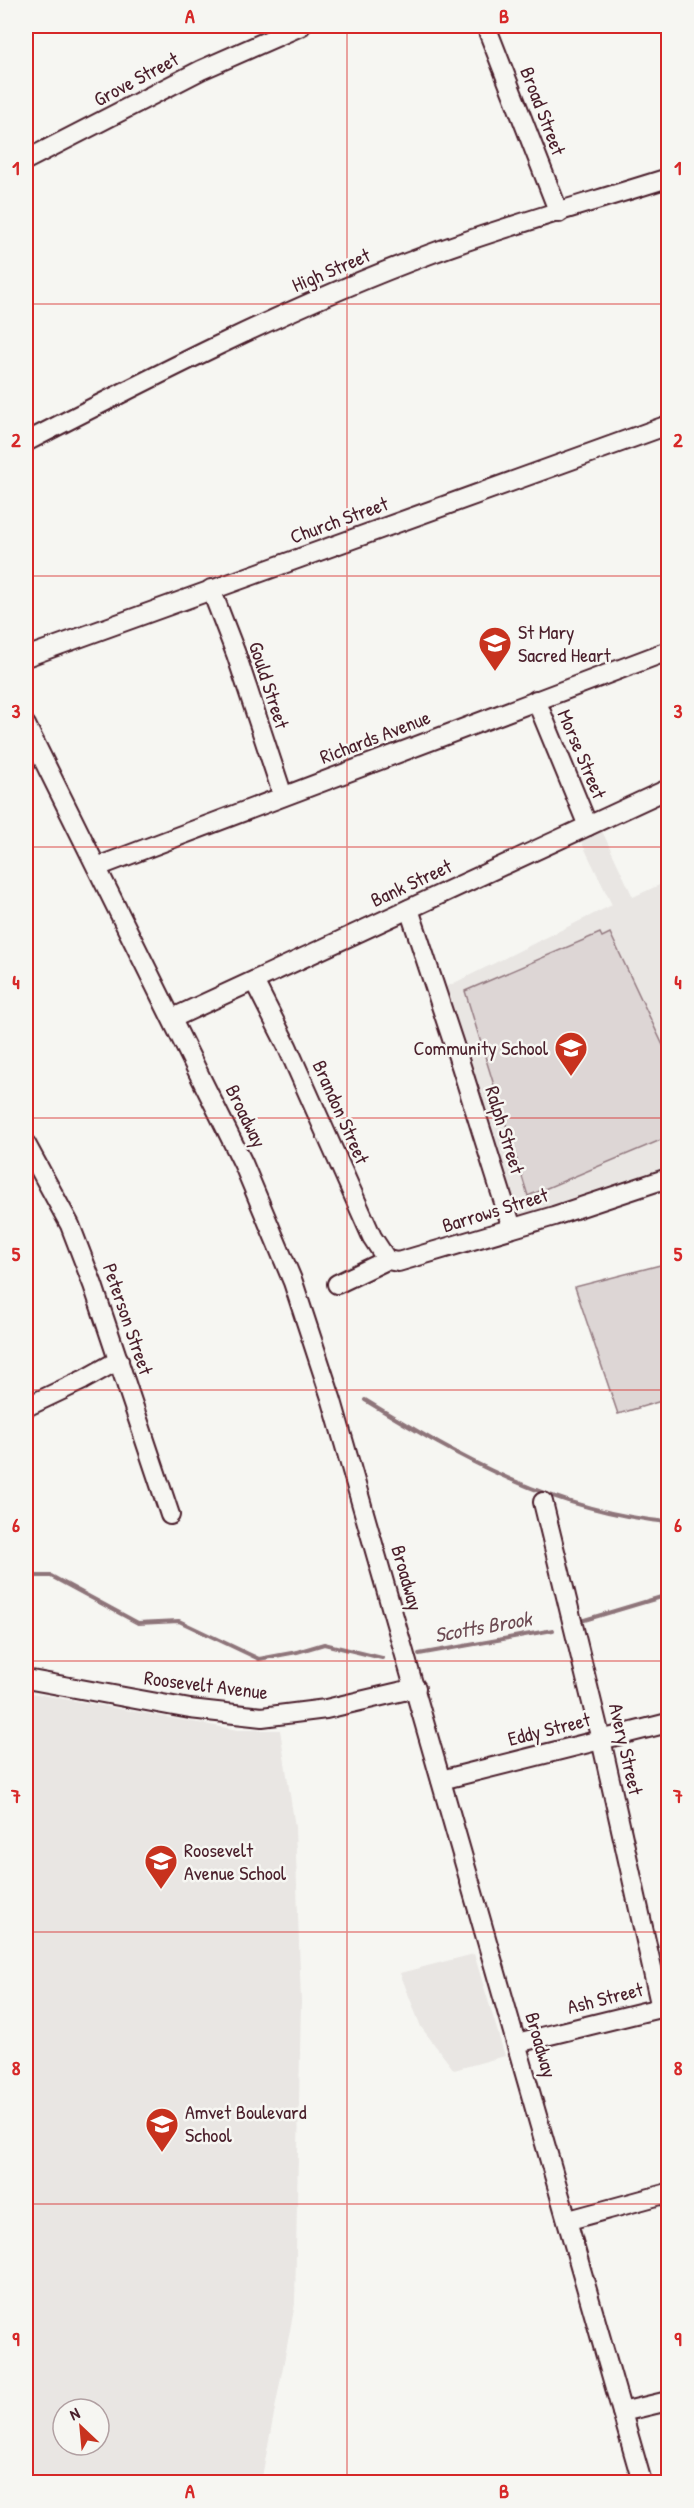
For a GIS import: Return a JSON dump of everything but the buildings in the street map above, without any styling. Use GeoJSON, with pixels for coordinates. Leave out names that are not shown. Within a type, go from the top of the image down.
{"type":"FeatureCollection","features":[{"type":"Feature","properties":{"kind":"street","name":"Grove Street"},"geometry":{"type":"LineString","coordinates":[[26,160],[201,70],[301,26]]}},
{"type":"Feature","properties":{"kind":"street","name":"Broad Street"},"geometry":{"type":"LineString","coordinates":[[486,26],[559,213]]}},
{"type":"Feature","properties":{"kind":"street","name":"High Street"},"geometry":{"type":"LineString","coordinates":[[26,442],[255,327],[431,253],[669,178]]}},
{"type":"Feature","properties":{"kind":"street","name":"Church Street"},"geometry":{"type":"LineString","coordinates":[[26,657],[669,425]]}},
{"type":"Feature","properties":{"kind":"street","name":"Gould Street"},"geometry":{"type":"LineString","coordinates":[[212,589],[283,796]]}},
{"type":"Feature","properties":{"kind":"street","name":"Richards Avenue"},"geometry":{"type":"LineString","coordinates":[[97,867],[669,651]]}},
{"type":"Feature","properties":{"kind":"street","name":"Morse Street"},"geometry":{"type":"LineString","coordinates":[[536,700],[588,826]]}},
{"type":"Feature","properties":{"kind":"street","name":"Broadway"},"geometry":{"type":"LineString","coordinates":[[26,725],[243,1163],[293,1282],[336,1412],[569,2220],[642,2482]]}},
{"type":"Feature","properties":{"kind":"street","name":"Bank Street"},"geometry":{"type":"LineString","coordinates":[[173,1018],[669,789]]}},
{"type":"Feature","properties":{"kind":"street","name":"Ralph Street"},"geometry":{"type":"LineString","coordinates":[[409,909],[512,1228]]}},
{"type":"Feature","properties":{"kind":"street","name":"Brandon Street"},"geometry":{"type":"LineString","coordinates":[[254,981],[286,1046],[372,1237],[387,1260]]}},
{"type":"Feature","properties":{"kind":"street","name":"Peterson Street"},"geometry":{"type":"LineString","coordinates":[[26,1144],[70,1225],[119,1360],[170,1515]]}},
{"type":"Feature","properties":{"kind":"street","name":"Barrows Street"},"geometry":{"type":"LineString","coordinates":[[337,1284],[387,1260],[398,1262],[669,1178]]}},
{"type":"Feature","properties":{"kind":"street"},"geometry":{"type":"LineString","coordinates":[[26,1407],[119,1360]]}},
{"type":"Feature","properties":{"kind":"street","name":"Avery Street"},"geometry":{"type":"LineString","coordinates":[[543,1502],[665,2007]]}},
{"type":"Feature","properties":{"kind":"street","name":"Roosevelt Avenue"},"geometry":{"type":"LineString","coordinates":[[26,1679],[190,1709],[262,1717],[326,1709],[416,1688]]}},
{"type":"Feature","properties":{"kind":"street","name":"Eddy Street"},"geometry":{"type":"LineString","coordinates":[[441,1780],[669,1723]]}},
{"type":"Feature","properties":{"kind":"street","name":"Ash Street"},"geometry":{"type":"LineString","coordinates":[[517,2043],[665,2007]]}},
{"type":"Feature","properties":{"kind":"street"},"geometry":{"type":"LineString","coordinates":[[569,2220],[669,2193]]}},
{"type":"Feature","properties":{"kind":"street"},"geometry":{"type":"LineString","coordinates":[[622,2412],[669,2401]]}},
{"type":"Feature","properties":{"kind":"shaded area","name":"Community School"},"geometry":{"type":"Polygon","coordinates":[[[602,831],[633,897],[668,881],[668,1166],[518,1216],[444,988],[612,905],[581,841],[602,831]]]}},
{"type":"Feature","properties":{"kind":"shaded area","name":"Community School"},"geometry":{"type":"Polygon","coordinates":[[[600,933],[602,937],[610,933],[668,1056],[668,1137],[528,1196],[465,991],[600,933]]]}},
{"type":"Feature","properties":{"kind":"shaded area"},"geometry":{"type":"Polygon","coordinates":[[[668,1263],[668,1399],[618,1414],[575,1287],[668,1263]]]}},
{"type":"Feature","properties":{"kind":"shaded area","name":"Amvet Boulevard School"},"geometry":{"type":"Polygon","coordinates":[[[26,1692],[238,1730],[280,1730],[295,1827],[301,2002],[295,2304],[261,2482],[26,2482],[26,1692]]]}},
{"type":"Feature","properties":{"kind":"shaded area"},"geometry":{"type":"Polygon","coordinates":[[[474,1954],[505,2056],[454,2070],[421,2027],[400,1973],[474,1954]]]}},
{"type":"Feature","properties":{"kind":"waterway"},"geometry":{"type":"LineString","coordinates":[[365,1400],[473,1462],[547,1494],[586,1507],[668,1522]]}},
{"type":"Feature","properties":{"kind":"waterway","name":"Scotts Brook"},"geometry":{"type":"LineString","coordinates":[[26,1576],[51,1576],[138,1623],[179,1621],[259,1659],[324,1644],[382,1658]]}},
{"type":"Feature","properties":{"kind":"waterway","name":"Scotts Brook"},"geometry":{"type":"LineString","coordinates":[[581,1621],[668,1595]]}},
{"type":"Feature","properties":{"kind":"waterway","name":"Scotts Brook"},"geometry":{"type":"LineString","coordinates":[[419,1654],[553,1630]]}},
{"type":"Feature","properties":{"kind":"place","name":"St Mary Sacred Heart"},"geometry":{"type":"Point","coordinates":[495,672]}},
{"type":"Feature","properties":{"kind":"place","name":"Community School"},"geometry":{"type":"Point","coordinates":[571,1077]}},
{"type":"Feature","properties":{"kind":"place","name":"Roosevelt Avenue School"},"geometry":{"type":"Point","coordinates":[161,1890]}},
{"type":"Feature","properties":{"kind":"place","name":"Amvet Boulevard School"},"geometry":{"type":"Point","coordinates":[162,2153]}}]}
